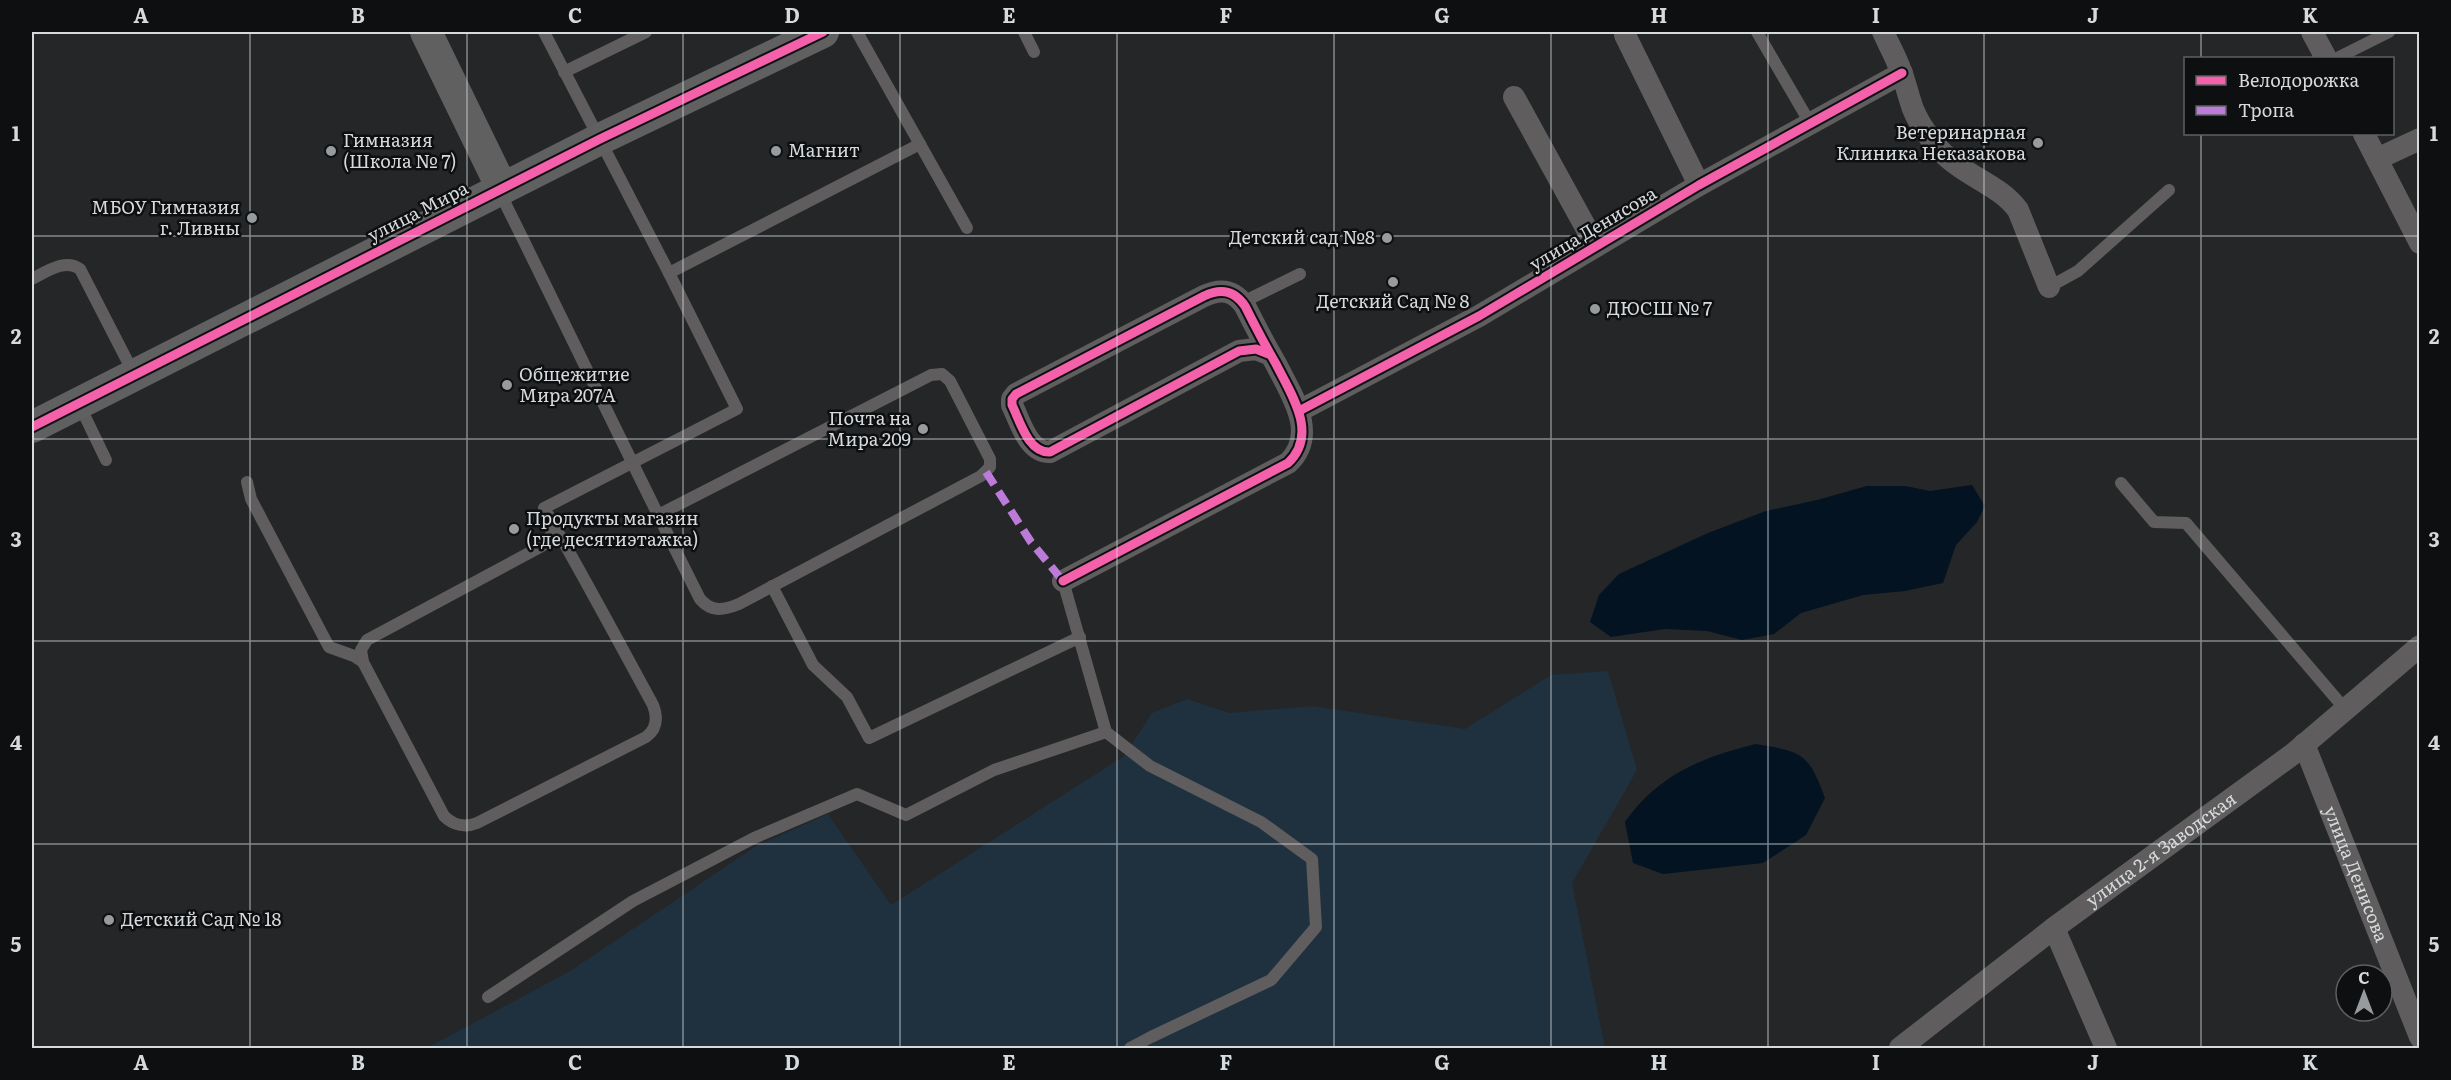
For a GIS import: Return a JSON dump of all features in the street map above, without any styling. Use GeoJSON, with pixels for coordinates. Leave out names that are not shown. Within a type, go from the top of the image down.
{"type":"FeatureCollection","features":[{"type":"Feature","properties":{"kind":"street"},"geometry":{"type":"LineString","coordinates":[[426,32],[502,188]]}},
{"type":"Feature","properties":{"kind":"street","name":"улица Мира"},"geometry":{"type":"LineString","coordinates":[[32,427],[600,139],[823,32]]}},
{"type":"Feature","properties":{"kind":"street"},"geometry":{"type":"LineString","coordinates":[[1883,32],[1902,73],[1914,111],[1945,155],[2003,194],[2018,210],[2049,287]]}},
{"type":"Feature","properties":{"kind":"street"},"geometry":{"type":"LineString","coordinates":[[2312,32],[2325,57]]}},
{"type":"Feature","properties":{"kind":"street"},"geometry":{"type":"LineString","coordinates":[[1625,35],[1699,185]]}},
{"type":"Feature","properties":{"kind":"street","name":"улица Денисова"},"geometry":{"type":"LineString","coordinates":[[1299,411],[1479,316],[1699,185],[1902,73]]}},
{"type":"Feature","properties":{"kind":"street"},"geometry":{"type":"LineString","coordinates":[[1514,97],[1596,246]]}},
{"type":"Feature","properties":{"kind":"street"},"geometry":{"type":"LineString","coordinates":[[2365,135],[2420,243]]}},
{"type":"Feature","properties":{"kind":"street"},"geometry":{"type":"LineString","coordinates":[[2377,159],[2420,139]]}},
{"type":"Feature","properties":{"kind":"street"},"geometry":{"type":"LineString","coordinates":[[1063,581],[1288,463],[1298,452],[1300,446],[1302,425],[1299,411],[1248,312],[1231,292],[1215,291],[1019,392],[1013,398],[1012,405],[1033,447],[1042,452],[1052,452],[1239,351],[1250,339],[1248,312]]}},
{"type":"Feature","properties":{"kind":"street"},"geometry":{"type":"LineString","coordinates":[[1239,351],[1256,349],[1271,355]]}},
{"type":"Feature","properties":{"kind":"street","name":"улица 2-я Заводская"},"geometry":{"type":"LineString","coordinates":[[1900,1048],[2054,928],[2293,754],[2420,646]]}},
{"type":"Feature","properties":{"kind":"street","name":"улица Денисова"},"geometry":{"type":"LineString","coordinates":[[2304,744],[2420,1037]]}},
{"type":"Feature","properties":{"kind":"street"},"geometry":{"type":"LineString","coordinates":[[2054,928],[2106,1048]]}},
{"type":"Feature","properties":{"kind":"lane"},"geometry":{"type":"LineString","coordinates":[[544,32],[737,409],[544,508],[549,516],[653,705],[656,723],[652,732],[477,822],[459,825],[444,816],[363,662],[361,650],[367,640],[542,546],[552,534],[549,516]]}},
{"type":"Feature","properties":{"kind":"lane"},"geometry":{"type":"LineString","coordinates":[[564,72],[646,32]]}},
{"type":"Feature","properties":{"kind":"lane"},"geometry":{"type":"LineString","coordinates":[[857,32],[967,228]]}},
{"type":"Feature","properties":{"kind":"lane"},"geometry":{"type":"LineString","coordinates":[[1024,32],[1034,52]]}},
{"type":"Feature","properties":{"kind":"lane"},"geometry":{"type":"LineString","coordinates":[[1757,32],[1810,123]]}},
{"type":"Feature","properties":{"kind":"lane"},"geometry":{"type":"LineString","coordinates":[[2339,57],[2389,32]]}},
{"type":"Feature","properties":{"kind":"lane"},"geometry":{"type":"LineString","coordinates":[[669,273],[920,144]]}},
{"type":"Feature","properties":{"kind":"lane"},"geometry":{"type":"LineString","coordinates":[[502,188],[506,205],[631,464],[657,515],[700,599],[708,606],[718,610],[726,609],[772,586],[986,472],[990,464],[988,453],[948,377],[938,374],[925,378],[657,515]]}},
{"type":"Feature","properties":{"kind":"lane"},"geometry":{"type":"LineString","coordinates":[[2049,287],[2078,271],[2169,190]]}},
{"type":"Feature","properties":{"kind":"lane"},"geometry":{"type":"LineString","coordinates":[[32,279],[65,264],[71,264],[80,269],[134,375]]}},
{"type":"Feature","properties":{"kind":"lane"},"geometry":{"type":"LineString","coordinates":[[1248,312],[1300,274]]}},
{"type":"Feature","properties":{"kind":"lane"},"geometry":{"type":"LineString","coordinates":[[79,403],[106,460]]}},
{"type":"Feature","properties":{"kind":"lane"},"geometry":{"type":"LineString","coordinates":[[247,482],[251,499],[329,647],[354,656],[363,662]]}},
{"type":"Feature","properties":{"kind":"lane"},"geometry":{"type":"LineString","coordinates":[[2121,483],[2154,522],[2186,524],[2345,709]]}},
{"type":"Feature","properties":{"kind":"lane"},"geometry":{"type":"LineString","coordinates":[[542,546],[555,546],[570,554]]}},
{"type":"Feature","properties":{"kind":"lane"},"geometry":{"type":"LineString","coordinates":[[1063,581],[1106,732],[1150,766],[1261,822],[1312,859],[1316,927],[1271,980],[1130,1048]]}},
{"type":"Feature","properties":{"kind":"lane"},"geometry":{"type":"LineString","coordinates":[[772,586],[813,665],[847,697],[869,738],[1080,638]]}},
{"type":"Feature","properties":{"kind":"lane"},"geometry":{"type":"LineString","coordinates":[[488,997],[633,901],[754,838],[857,794],[906,815],[994,771],[1106,732]]}},
{"type":"Feature","properties":{"kind":"shaded area"},"geometry":{"type":"Polygon","coordinates":[[[1972,485],[1985,506],[1977,522],[1956,545],[1943,583],[1905,591],[1863,595],[1801,613],[1774,634],[1742,640],[1707,631],[1665,629],[1611,637],[1590,622],[1599,595],[1619,574],[1708,533],[1766,511],[1867,486],[1905,486],[1930,491],[1972,485]]]}},
{"type":"Feature","properties":{"kind":"shaded area"},"geometry":{"type":"Polygon","coordinates":[[[1608,671],[1637,770],[1572,883],[1605,1048],[427,1048],[570,971],[758,845],[828,814],[891,905],[1124,756],[1152,713],[1187,699],[1229,713],[1312,706],[1465,729],[1551,675],[1608,671]]]}},
{"type":"Feature","properties":{"kind":"shaded area"},"geometry":{"type":"Polygon","coordinates":[[[1756,744],[1794,752],[1814,771],[1825,798],[1806,835],[1763,863],[1663,874],[1633,863],[1625,822],[1652,792],[1683,770],[1700,762],[1756,744]]]}},
{"type":"Feature","properties":{"kind":"marked path"},"geometry":{"type":"LineString","coordinates":[[986,472],[1031,542],[1063,581]]}},
{"type":"Feature","properties":{"kind":"cycle path"},"geometry":{"type":"LineString","coordinates":[[32,427],[600,139],[823,32]]}},
{"type":"Feature","properties":{"kind":"cycle path"},"geometry":{"type":"LineString","coordinates":[[1299,411],[1479,316],[1699,185],[1902,73]]}},
{"type":"Feature","properties":{"kind":"cycle path"},"geometry":{"type":"LineString","coordinates":[[1063,581],[1288,463],[1297,452],[1301,440],[1302,427],[1299,414],[1289,388],[1245,306],[1232,294],[1222,291],[1204,296],[1016,394],[1012,399],[1012,405],[1030,442],[1042,451],[1050,452],[1239,351],[1256,349],[1271,355]]}},
{"type":"Feature","properties":{"kind":"place","name":"Ветеринарная Клиника Неказакова"},"geometry":{"type":"Point","coordinates":[2038,143]}},
{"type":"Feature","properties":{"kind":"place","name":"Гимназия (Школа № 7)"},"geometry":{"type":"Point","coordinates":[331,151]}},
{"type":"Feature","properties":{"kind":"place","name":"Магнит"},"geometry":{"type":"Point","coordinates":[776,151]}},
{"type":"Feature","properties":{"kind":"place","name":"МБОУ Гимназия г. Ливны"},"geometry":{"type":"Point","coordinates":[252,218]}},
{"type":"Feature","properties":{"kind":"place","name":"Детский сад №8"},"geometry":{"type":"Point","coordinates":[1387,238]}},
{"type":"Feature","properties":{"kind":"place","name":"Детский Сад № 8"},"geometry":{"type":"Point","coordinates":[1393,282]}},
{"type":"Feature","properties":{"kind":"place","name":"ДЮСШ № 7"},"geometry":{"type":"Point","coordinates":[1595,309]}},
{"type":"Feature","properties":{"kind":"place","name":"Общежитие Мира 207А"},"geometry":{"type":"Point","coordinates":[507,385]}},
{"type":"Feature","properties":{"kind":"place","name":"Почта на Мира 209"},"geometry":{"type":"Point","coordinates":[923,429]}},
{"type":"Feature","properties":{"kind":"place","name":"Продукты магазин (где десятиэтажка)"},"geometry":{"type":"Point","coordinates":[514,529]}},
{"type":"Feature","properties":{"kind":"place","name":"Детский Сад № 18"},"geometry":{"type":"Point","coordinates":[109,920]}}]}
